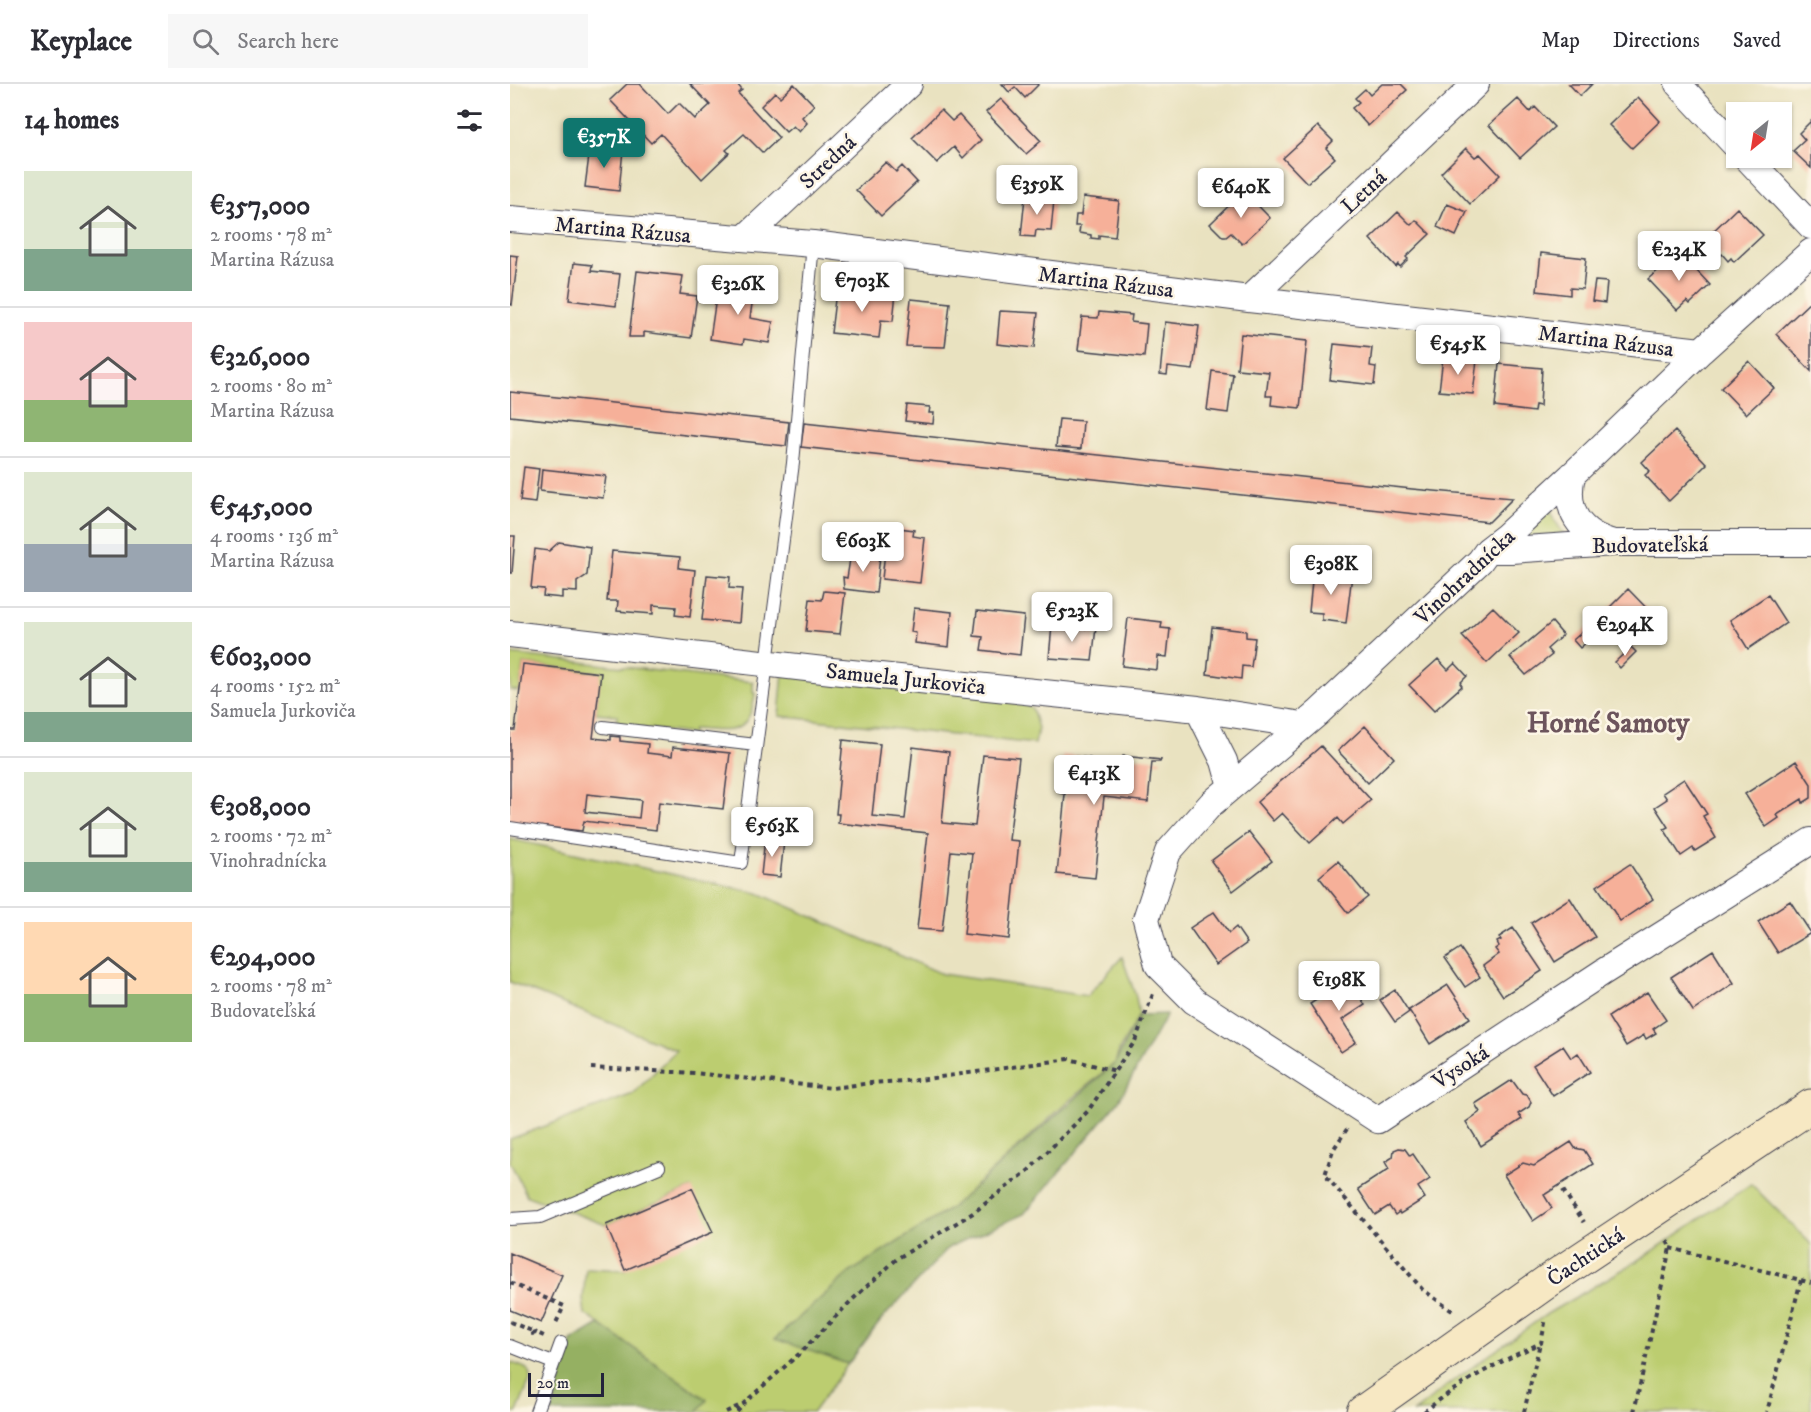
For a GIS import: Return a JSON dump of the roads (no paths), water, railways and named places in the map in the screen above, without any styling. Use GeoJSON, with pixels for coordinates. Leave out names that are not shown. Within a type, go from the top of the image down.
{"type":"FeatureCollection","features":[{"type":"Feature","properties":{"kind":"main road","name":"Čachtická"},"geometry":{"type":"LineString","coordinates":[[1363,1412],[1548,1281],[1811,1106]]}},
{"type":"Feature","properties":{"kind":"street","name":"Stredná"},"geometry":{"type":"LineString","coordinates":[[745,238],[909,84]]}},
{"type":"Feature","properties":{"kind":"street","name":"Letná"},"geometry":{"type":"LineString","coordinates":[[1249,299],[1476,84]]}},
{"type":"Feature","properties":{"kind":"street"},"geometry":{"type":"LineString","coordinates":[[1678,84],[1726,135]]}},
{"type":"Feature","properties":{"kind":"street"},"geometry":{"type":"LineString","coordinates":[[1756,168],[1811,226]]}},
{"type":"Feature","properties":{"kind":"street","name":"Martina Rázusa"},"geometry":{"type":"LineString","coordinates":[[510,219],[813,244],[1249,299],[1701,351]]}},
{"type":"Feature","properties":{"kind":"street","name":"Vinohradnícka"},"geometry":{"type":"LineString","coordinates":[[1146,919],[1168,852],[1211,804],[1318,713],[1471,569],[1488,550],[1572,476],[1701,351],[1811,252]]}},
{"type":"Feature","properties":{"kind":"street"},"geometry":{"type":"LineString","coordinates":[[1572,476],[1569,490],[1571,506],[1577,520],[1586,531],[1599,539],[1614,543]]}},
{"type":"Feature","properties":{"kind":"street","name":"Budovateľská"},"geometry":{"type":"LineString","coordinates":[[1488,550],[1614,543],[1811,543]]}},
{"type":"Feature","properties":{"kind":"street","name":"Samuela Jurkoviča"},"geometry":{"type":"LineString","coordinates":[[510,634],[831,671],[1198,709],[1303,725]]}},
{"type":"Feature","properties":{"kind":"street"},"geometry":{"type":"LineString","coordinates":[[1198,709],[1224,761],[1231,786]]}},
{"type":"Feature","properties":{"kind":"street","name":"Vysoká"},"geometry":{"type":"LineString","coordinates":[[1146,919],[1158,965],[1194,1001],[1378,1120],[1603,972],[1811,841]]}},
{"type":"Feature","properties":{"kind":"lane"},"geometry":{"type":"LineString","coordinates":[[510,828],[741,863],[792,463],[813,244]]}},
{"type":"Feature","properties":{"kind":"lane"},"geometry":{"type":"LineString","coordinates":[[603,727],[756,745]]}},
{"type":"Feature","properties":{"kind":"lane"},"geometry":{"type":"LineString","coordinates":[[510,1219],[540,1217],[658,1167]]}},
{"type":"Feature","properties":{"kind":"lane"},"geometry":{"type":"LineString","coordinates":[[536,1412],[561,1343]]}},
{"type":"Feature","properties":{"kind":"lane"},"geometry":{"type":"LineString","coordinates":[[510,1346],[553,1363]]}},
{"type":"Feature","properties":{"kind":"district","name":"Horné Samoty"},"geometry":{"type":"Point","coordinates":[1608,722]}}]}
